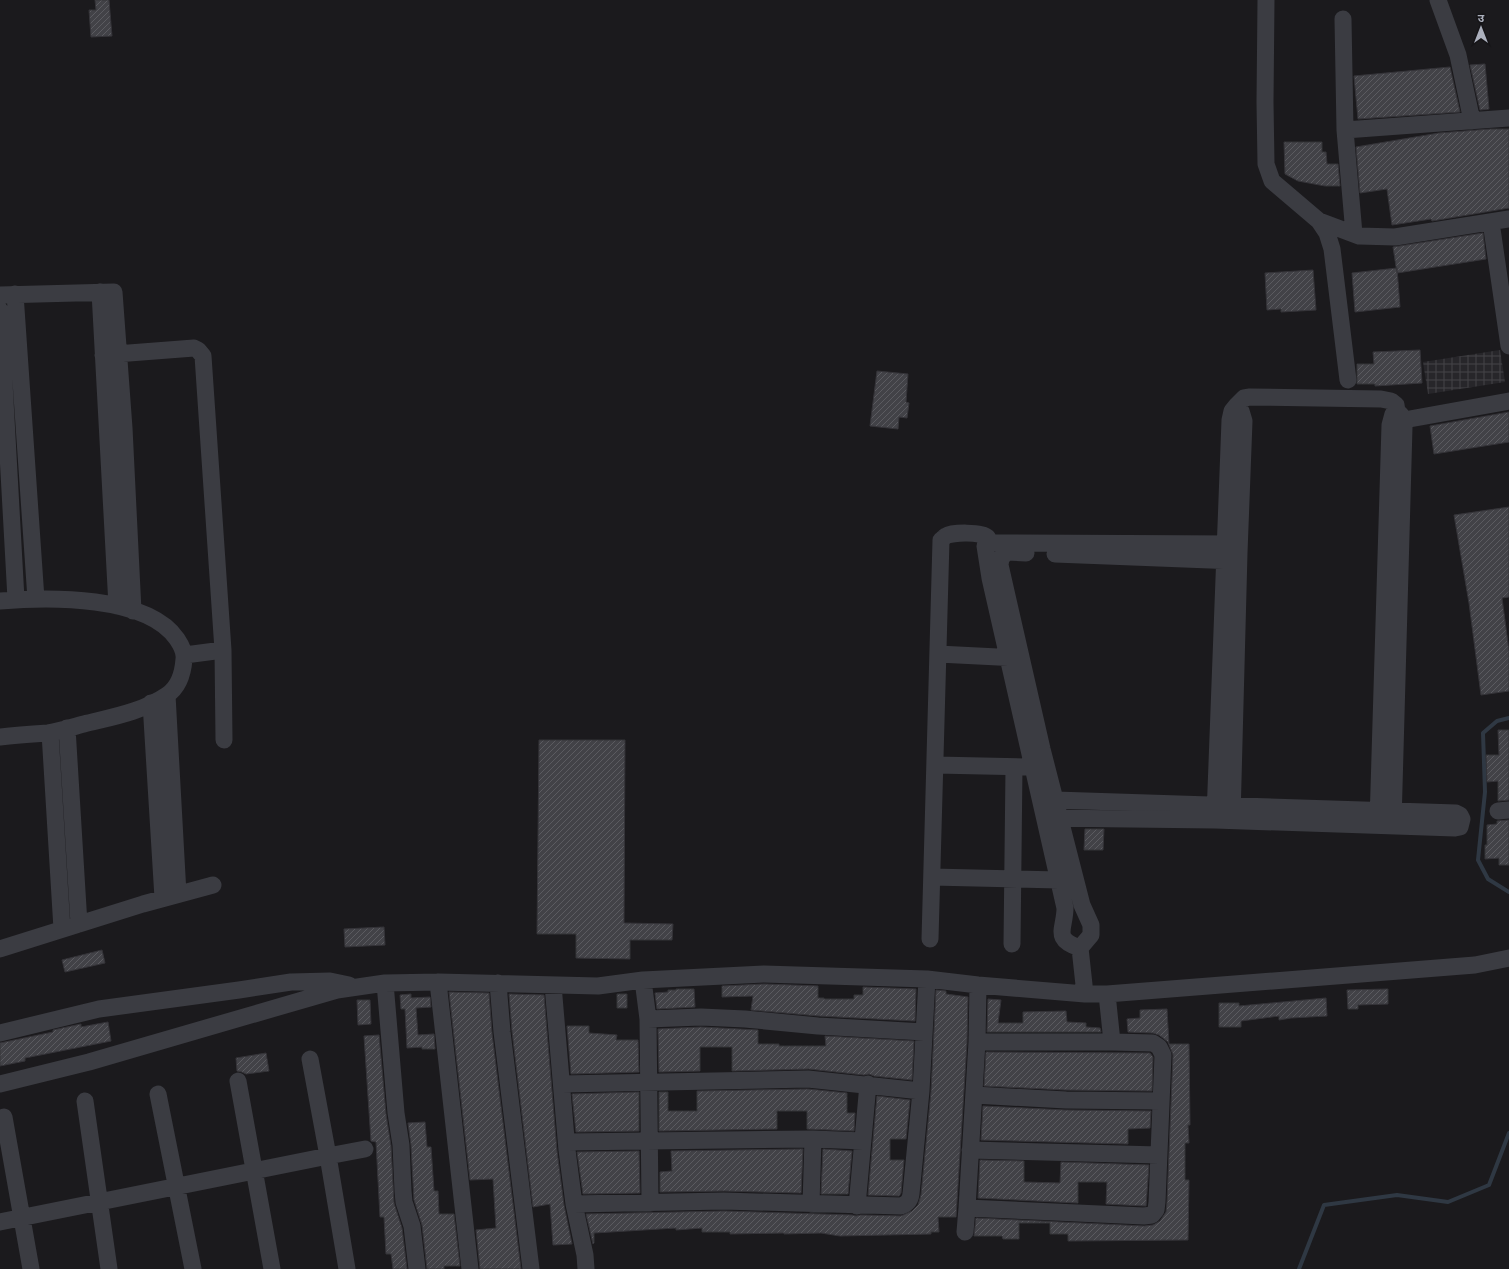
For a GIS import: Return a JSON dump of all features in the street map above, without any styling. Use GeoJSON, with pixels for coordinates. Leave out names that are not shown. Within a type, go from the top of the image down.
{"type":"FeatureCollection","features":[{"type":"Feature","properties":{"kind":"street"},"geometry":{"type":"LineString","coordinates":[[1266,0],[1266,164],[1272,181],[1319,221],[1326,233],[1332,249],[1348,380]]}},
{"type":"Feature","properties":{"kind":"street"},"geometry":{"type":"LineString","coordinates":[[1438,0],[1458,55],[1472,121]]}},
{"type":"Feature","properties":{"kind":"street"},"geometry":{"type":"LineString","coordinates":[[1343,19],[1345,130],[1354,234]]}},
{"type":"Feature","properties":{"kind":"street"},"geometry":{"type":"LineString","coordinates":[[1345,130],[1509,118]]}},
{"type":"Feature","properties":{"kind":"street"},"geometry":{"type":"LineString","coordinates":[[1319,221],[1359,236],[1395,237],[1509,219]]}},
{"type":"Feature","properties":{"kind":"street"},"geometry":{"type":"LineString","coordinates":[[1491,222],[1509,346]]}},
{"type":"Feature","properties":{"kind":"street"},"geometry":{"type":"LineString","coordinates":[[36,599],[7,294],[107,292],[111,355],[117,606]]}},
{"type":"Feature","properties":{"kind":"street"},"geometry":{"type":"LineString","coordinates":[[0,310],[8,600],[56,598],[85,600],[117,606],[158,621],[172,631],[181,645],[185,655],[182,674],[174,689],[167,696],[137,711],[50,733],[0,736]]}},
{"type":"Feature","properties":{"kind":"street"},"geometry":{"type":"LineString","coordinates":[[111,355],[194,348],[204,356],[223,650],[224,740]]}},
{"type":"Feature","properties":{"kind":"street"},"geometry":{"type":"LineString","coordinates":[[111,355],[124,428],[133,611]]}},
{"type":"Feature","properties":{"kind":"street"},"geometry":{"type":"LineString","coordinates":[[1233,813],[1230,420],[1232,411],[1244,398],[1250,397],[1382,399],[1391,401],[1396,405],[1400,416]]}},
{"type":"Feature","properties":{"kind":"street"},"geometry":{"type":"LineString","coordinates":[[1052,818],[1233,813],[1386,818],[1390,425],[1393,414],[1400,416],[1509,401]]}},
{"type":"Feature","properties":{"kind":"street"},"geometry":{"type":"LineString","coordinates":[[930,939],[936,765],[941,540],[946,536],[965,533],[984,536],[988,538],[990,543]]}},
{"type":"Feature","properties":{"kind":"street"},"geometry":{"type":"LineString","coordinates":[[1080,948],[1091,935],[1091,930],[1052,818],[1014,658],[985,555],[984,546],[987,543],[990,543],[1232,553]]}},
{"type":"Feature","properties":{"kind":"street"},"geometry":{"type":"LineString","coordinates":[[1014,658],[1000,565],[1001,558],[1007,552],[1232,553]]}},
{"type":"Feature","properties":{"kind":"street"},"geometry":{"type":"LineString","coordinates":[[1216,813],[1232,553]]}},
{"type":"Feature","properties":{"kind":"street"},"geometry":{"type":"LineString","coordinates":[[185,655],[223,650]]}},
{"type":"Feature","properties":{"kind":"street"},"geometry":{"type":"LineString","coordinates":[[938,654],[1014,658]]}},
{"type":"Feature","properties":{"kind":"street"},"geometry":{"type":"LineString","coordinates":[[167,696],[171,896]]}},
{"type":"Feature","properties":{"kind":"street"},"geometry":{"type":"LineString","coordinates":[[151,703],[171,896]]}},
{"type":"Feature","properties":{"kind":"street"},"geometry":{"type":"LineString","coordinates":[[67,728],[79,924]]}},
{"type":"Feature","properties":{"kind":"street"},"geometry":{"type":"LineString","coordinates":[[50,733],[62,929]]}},
{"type":"Feature","properties":{"kind":"street"},"geometry":{"type":"LineString","coordinates":[[936,765],[1014,767],[1040,766]]}},
{"type":"Feature","properties":{"kind":"street"},"geometry":{"type":"LineString","coordinates":[[1012,944],[1014,767]]}},
{"type":"Feature","properties":{"kind":"street"},"geometry":{"type":"LineString","coordinates":[[1048,801],[1216,813]]}},
{"type":"Feature","properties":{"kind":"street"},"geometry":{"type":"LineString","coordinates":[[1052,818],[1059,880],[1065,908],[1062,934],[1066,942],[1080,948]]}},
{"type":"Feature","properties":{"kind":"street"},"geometry":{"type":"LineString","coordinates":[[932,878],[1059,880]]}},
{"type":"Feature","properties":{"kind":"street"},"geometry":{"type":"LineString","coordinates":[[0,949],[171,896],[213,885]]}},
{"type":"Feature","properties":{"kind":"street"},"geometry":{"type":"LineString","coordinates":[[1080,948],[1085,994]]}},
{"type":"Feature","properties":{"kind":"street"},"geometry":{"type":"LineString","coordinates":[[0,1084],[89,1062],[337,990],[385,983],[438,982],[598,986],[643,980],[764,974],[927,979],[1085,994],[1108,994],[1475,965],[1509,958]]}},
{"type":"Feature","properties":{"kind":"street"},"geometry":{"type":"LineString","coordinates":[[574,1204],[724,1201],[857,1206],[901,1206],[907,1204],[910,1199],[921,1091],[927,979]]}},
{"type":"Feature","properties":{"kind":"street"},"geometry":{"type":"LineString","coordinates":[[643,980],[648,1018],[650,1203]]}},
{"type":"Feature","properties":{"kind":"street"},"geometry":{"type":"LineString","coordinates":[[0,1033],[99,1009],[292,982],[330,981],[359,986]]}},
{"type":"Feature","properties":{"kind":"street"},"geometry":{"type":"LineString","coordinates":[[438,982],[470,1269]]}},
{"type":"Feature","properties":{"kind":"street"},"geometry":{"type":"LineString","coordinates":[[385,983],[396,1112],[401,1145],[404,1202],[412,1226],[417,1269]]}},
{"type":"Feature","properties":{"kind":"street"},"geometry":{"type":"LineString","coordinates":[[498,983],[502,1032],[531,1269]]}},
{"type":"Feature","properties":{"kind":"street"},"geometry":{"type":"LineString","coordinates":[[554,985],[566,1142],[574,1204],[585,1255],[586,1269]]}},
{"type":"Feature","properties":{"kind":"street"},"geometry":{"type":"LineString","coordinates":[[965,1232],[977,1042],[978,985]]}},
{"type":"Feature","properties":{"kind":"street"},"geometry":{"type":"LineString","coordinates":[[238,1019],[239,990]]}},
{"type":"Feature","properties":{"kind":"street"},"geometry":{"type":"LineString","coordinates":[[1108,994],[1112,1042]]}},
{"type":"Feature","properties":{"kind":"street"},"geometry":{"type":"LineString","coordinates":[[648,1018],[701,1017],[745,1019],[818,1026],[924,1032]]}},
{"type":"Feature","properties":{"kind":"street"},"geometry":{"type":"LineString","coordinates":[[967,1208],[1144,1216],[1152,1215],[1156,1210],[1157,1202],[1163,1055],[1159,1047],[1152,1044],[1112,1042],[977,1042]]}},
{"type":"Feature","properties":{"kind":"street"},"geometry":{"type":"LineString","coordinates":[[310,1059],[347,1269]]}},
{"type":"Feature","properties":{"kind":"street"},"geometry":{"type":"LineString","coordinates":[[562,1084],[808,1079],[868,1084],[921,1091]]}},
{"type":"Feature","properties":{"kind":"street"},"geometry":{"type":"LineString","coordinates":[[238,1081],[272,1269]]}},
{"type":"Feature","properties":{"kind":"street"},"geometry":{"type":"LineString","coordinates":[[857,1206],[868,1084]]}},
{"type":"Feature","properties":{"kind":"street"},"geometry":{"type":"LineString","coordinates":[[158,1094],[193,1269]]}},
{"type":"Feature","properties":{"kind":"street"},"geometry":{"type":"LineString","coordinates":[[974,1095],[1066,1100],[1161,1101]]}},
{"type":"Feature","properties":{"kind":"street"},"geometry":{"type":"LineString","coordinates":[[85,1101],[109,1269]]}},
{"type":"Feature","properties":{"kind":"street"},"geometry":{"type":"LineString","coordinates":[[4,1117],[30,1269]]}},
{"type":"Feature","properties":{"kind":"street"},"geometry":{"type":"LineString","coordinates":[[566,1142],[813,1139],[863,1141]]}},
{"type":"Feature","properties":{"kind":"street"},"geometry":{"type":"LineString","coordinates":[[811,1204],[813,1139]]}},
{"type":"Feature","properties":{"kind":"street"},"geometry":{"type":"LineString","coordinates":[[0,1222],[365,1149]]}},
{"type":"Feature","properties":{"kind":"street"},"geometry":{"type":"LineString","coordinates":[[970,1150],[1159,1155]]}},
{"type":"Feature","properties":{"kind":"shaded area"},"geometry":{"type":"Polygon","coordinates":[[[1500,350],[1505,382],[1428,394],[1423,362],[1500,350]]]}},
{"type":"Feature","properties":{"kind":"building"},"geometry":{"type":"Polygon","coordinates":[[[95,0],[109,0],[112,36],[91,37],[89,10],[96,10],[95,0]]]}},
{"type":"Feature","properties":{"kind":"building"},"geometry":{"type":"Polygon","coordinates":[[[1485,64],[1489,109],[1480,110],[1470,65],[1485,64]]]}},
{"type":"Feature","properties":{"kind":"building"},"geometry":{"type":"Polygon","coordinates":[[[1450,67],[1460,112],[1358,119],[1354,76],[1450,67]]]}},
{"type":"Feature","properties":{"kind":"building"},"geometry":{"type":"Polygon","coordinates":[[[1509,129],[1509,208],[1432,221],[1431,219],[1392,225],[1387,189],[1360,193],[1356,147],[1439,133],[1509,129]]]}},
{"type":"Feature","properties":{"kind":"building"},"geometry":{"type":"Polygon","coordinates":[[[1284,142],[1322,142],[1322,152],[1326,152],[1327,164],[1338,164],[1340,186],[1325,186],[1298,181],[1285,174],[1284,142]]]}},
{"type":"Feature","properties":{"kind":"building"},"geometry":{"type":"Polygon","coordinates":[[[1483,233],[1486,259],[1397,273],[1393,247],[1483,233]]]}},
{"type":"Feature","properties":{"kind":"building"},"geometry":{"type":"Polygon","coordinates":[[[1397,268],[1400,307],[1355,312],[1352,273],[1397,268]]]}},
{"type":"Feature","properties":{"kind":"building"},"geometry":{"type":"Polygon","coordinates":[[[1313,270],[1316,310],[1281,312],[1281,309],[1267,310],[1265,273],[1313,270]]]}},
{"type":"Feature","properties":{"kind":"building"},"geometry":{"type":"Polygon","coordinates":[[[1420,350],[1422,383],[1375,386],[1375,384],[1357,384],[1357,364],[1374,364],[1373,352],[1420,350]]]}},
{"type":"Feature","properties":{"kind":"building"},"geometry":{"type":"Polygon","coordinates":[[[877,371],[908,374],[906,402],[909,403],[907,418],[899,417],[898,429],[870,426],[877,371]]]}},
{"type":"Feature","properties":{"kind":"building"},"geometry":{"type":"Polygon","coordinates":[[[1509,412],[1509,442],[1434,454],[1430,426],[1509,412]]]}},
{"type":"Feature","properties":{"kind":"building"},"geometry":{"type":"Polygon","coordinates":[[[1509,507],[1509,597],[1502,598],[1509,651],[1509,691],[1481,695],[1469,603],[1454,515],[1509,507]]]}},
{"type":"Feature","properties":{"kind":"building"},"geometry":{"type":"Polygon","coordinates":[[[1498,730],[1509,730],[1509,800],[1498,801],[1498,781],[1487,782],[1486,755],[1499,755],[1498,730]]]}},
{"type":"Feature","properties":{"kind":"building"},"geometry":{"type":"Polygon","coordinates":[[[539,740],[625,740],[624,923],[673,924],[672,940],[630,940],[630,959],[576,958],[576,934],[537,934],[539,740]]]}},
{"type":"Feature","properties":{"kind":"building"},"geometry":{"type":"Polygon","coordinates":[[[1509,820],[1509,865],[1499,865],[1499,858],[1485,859],[1487,825],[1497,824],[1497,821],[1509,820]]]}},
{"type":"Feature","properties":{"kind":"building"},"geometry":{"type":"Polygon","coordinates":[[[1085,829],[1104,829],[1103,850],[1084,850],[1085,829]]]}},
{"type":"Feature","properties":{"kind":"building"},"geometry":{"type":"Polygon","coordinates":[[[384,927],[385,945],[345,947],[344,929],[384,927]]]}},
{"type":"Feature","properties":{"kind":"building"},"geometry":{"type":"Polygon","coordinates":[[[102,950],[105,963],[65,972],[62,960],[102,950]]]}},
{"type":"Feature","properties":{"kind":"building"},"geometry":{"type":"Polygon","coordinates":[[[764,984],[818,986],[818,998],[824,999],[854,999],[854,995],[863,995],[863,987],[916,989],[915,1021],[819,1016],[751,1010],[753,996],[722,997],[722,986],[764,984]]]}},
{"type":"Feature","properties":{"kind":"building"},"geometry":{"type":"Polygon","coordinates":[[[694,989],[695,1007],[657,1009],[655,993],[668,992],[668,990],[694,989]]]}},
{"type":"Feature","properties":{"kind":"building"},"geometry":{"type":"Polygon","coordinates":[[[1388,989],[1388,1004],[1358,1005],[1358,1009],[1348,1009],[1347,990],[1388,989]]]}},
{"type":"Feature","properties":{"kind":"building"},"geometry":{"type":"Polygon","coordinates":[[[936,990],[946,991],[946,994],[968,997],[967,1042],[956,1217],[938,1217],[939,1232],[931,1232],[931,1234],[840,1236],[821,1233],[730,1234],[730,1232],[702,1232],[702,1228],[676,1230],[676,1228],[594,1233],[593,1244],[586,1214],[724,1211],[856,1216],[901,1216],[912,1211],[918,1205],[921,1195],[931,1092],[936,990]]]}},
{"type":"Feature","properties":{"kind":"building"},"geometry":{"type":"Polygon","coordinates":[[[449,992],[489,993],[492,1033],[521,1269],[480,1269],[476,1230],[496,1228],[493,1179],[470,1180],[449,992]]]}},
{"type":"Feature","properties":{"kind":"building"},"geometry":{"type":"Polygon","coordinates":[[[411,994],[411,998],[430,997],[431,1007],[416,1008],[418,1035],[434,1034],[435,1049],[422,1049],[422,1047],[407,1048],[405,1009],[401,1009],[400,995],[411,994]]]}},
{"type":"Feature","properties":{"kind":"building"},"geometry":{"type":"Polygon","coordinates":[[[509,994],[544,995],[557,1151],[564,1205],[572,1244],[553,1245],[550,1204],[533,1207],[509,994]]]}},
{"type":"Feature","properties":{"kind":"building"},"geometry":{"type":"Polygon","coordinates":[[[617,994],[627,994],[627,1008],[617,1008],[617,994]]]}},
{"type":"Feature","properties":{"kind":"building"},"geometry":{"type":"Polygon","coordinates":[[[1326,998],[1327,1016],[1279,1020],[1279,1016],[1241,1021],[1241,1027],[1219,1027],[1219,1003],[1239,1003],[1239,1006],[1326,998]]]}},
{"type":"Feature","properties":{"kind":"building"},"geometry":{"type":"Polygon","coordinates":[[[988,999],[1001,1000],[998,1023],[1023,1023],[1023,1012],[1066,1011],[1067,1022],[1086,1023],[1086,1027],[1100,1028],[1101,1032],[987,1032],[988,999]]]}},
{"type":"Feature","properties":{"kind":"building"},"geometry":{"type":"Polygon","coordinates":[[[357,1000],[370,1000],[371,1024],[358,1025],[357,1000]]]}},
{"type":"Feature","properties":{"kind":"building"},"geometry":{"type":"Polygon","coordinates":[[[1167,1009],[1169,1044],[1189,1044],[1190,1125],[1188,1125],[1189,1143],[1185,1143],[1185,1180],[1189,1180],[1188,1240],[1068,1241],[1068,1234],[1050,1234],[1050,1223],[1019,1223],[1019,1239],[1003,1239],[1002,1236],[974,1236],[976,1218],[1144,1226],[1153,1225],[1160,1221],[1166,1212],[1167,1202],[1173,1055],[1168,1042],[1159,1035],[1153,1033],[1128,1032],[1127,1019],[1140,1018],[1140,1010],[1167,1009]]]}},
{"type":"Feature","properties":{"kind":"building"},"geometry":{"type":"Polygon","coordinates":[[[108,1022],[111,1041],[25,1058],[25,1061],[0,1066],[0,1043],[53,1032],[53,1030],[81,1024],[81,1027],[108,1022]]]}},
{"type":"Feature","properties":{"kind":"building"},"geometry":{"type":"Polygon","coordinates":[[[567,1026],[589,1026],[589,1033],[617,1035],[616,1040],[638,1040],[639,1072],[571,1074],[567,1026]]]}},
{"type":"Feature","properties":{"kind":"building"},"geometry":{"type":"Polygon","coordinates":[[[701,1027],[758,1030],[758,1044],[779,1044],[779,1046],[826,1046],[825,1036],[914,1041],[912,1080],[874,1076],[869,1074],[864,1075],[809,1069],[732,1071],[732,1047],[700,1047],[700,1071],[659,1072],[658,1029],[701,1027]]]}},
{"type":"Feature","properties":{"kind":"building"},"geometry":{"type":"Polygon","coordinates":[[[379,1035],[386,1114],[391,1146],[394,1203],[402,1228],[407,1269],[393,1269],[391,1254],[386,1254],[384,1217],[380,1217],[376,1142],[371,1141],[364,1036],[379,1035]]]}},
{"type":"Feature","properties":{"kind":"building"},"geometry":{"type":"Polygon","coordinates":[[[986,1052],[1150,1053],[1153,1057],[1152,1091],[1066,1090],[984,1086],[986,1052]]]}},
{"type":"Feature","properties":{"kind":"building"},"geometry":{"type":"Polygon","coordinates":[[[266,1053],[269,1071],[246,1074],[237,1071],[236,1058],[266,1053]]]}},
{"type":"Feature","properties":{"kind":"building"},"geometry":{"type":"Polygon","coordinates":[[[808,1089],[847,1093],[847,1113],[855,1113],[854,1131],[807,1129],[807,1111],[777,1111],[777,1129],[659,1131],[659,1092],[668,1092],[668,1111],[697,1111],[697,1091],[808,1089]]]}},
{"type":"Feature","properties":{"kind":"building"},"geometry":{"type":"Polygon","coordinates":[[[639,1092],[639,1131],[576,1132],[572,1094],[639,1092]]]}},
{"type":"Feature","properties":{"kind":"building"},"geometry":{"type":"Polygon","coordinates":[[[877,1096],[910,1100],[906,1139],[890,1139],[890,1160],[904,1160],[901,1193],[899,1196],[868,1195],[877,1096]]]}},
{"type":"Feature","properties":{"kind":"building"},"geometry":{"type":"Polygon","coordinates":[[[983,1106],[1065,1110],[1151,1111],[1150,1128],[1128,1129],[1128,1144],[981,1140],[983,1106]]]}},
{"type":"Feature","properties":{"kind":"building"},"geometry":{"type":"Polygon","coordinates":[[[425,1122],[427,1147],[431,1147],[434,1191],[438,1191],[439,1214],[454,1214],[460,1266],[444,1266],[444,1269],[427,1269],[422,1225],[414,1200],[411,1145],[408,1123],[425,1122]]]}},
{"type":"Feature","properties":{"kind":"building"},"geometry":{"type":"Polygon","coordinates":[[[803,1149],[801,1193],[724,1191],[660,1192],[660,1172],[672,1171],[671,1151],[803,1149]]]}},
{"type":"Feature","properties":{"kind":"building"},"geometry":{"type":"Polygon","coordinates":[[[823,1149],[852,1151],[848,1194],[821,1194],[823,1149]]]}},
{"type":"Feature","properties":{"kind":"building"},"geometry":{"type":"Polygon","coordinates":[[[639,1151],[640,1193],[583,1194],[577,1152],[639,1151]]]}},
{"type":"Feature","properties":{"kind":"building"},"geometry":{"type":"Polygon","coordinates":[[[980,1160],[1024,1161],[1024,1182],[1060,1183],[1061,1162],[1149,1165],[1146,1206],[1106,1204],[1107,1182],[1078,1182],[1078,1203],[978,1198],[980,1160]]]}},
{"type":"Feature","properties":{"kind":"waterway"},"geometry":{"type":"LineString","coordinates":[[1509,718],[1497,721],[1483,733],[1485,792],[1478,860],[1488,879],[1509,892]]}},
{"type":"Feature","properties":{"kind":"waterway"},"geometry":{"type":"LineString","coordinates":[[1299,1269],[1324,1205],[1397,1195],[1448,1202],[1489,1185],[1509,1133]]}}]}
